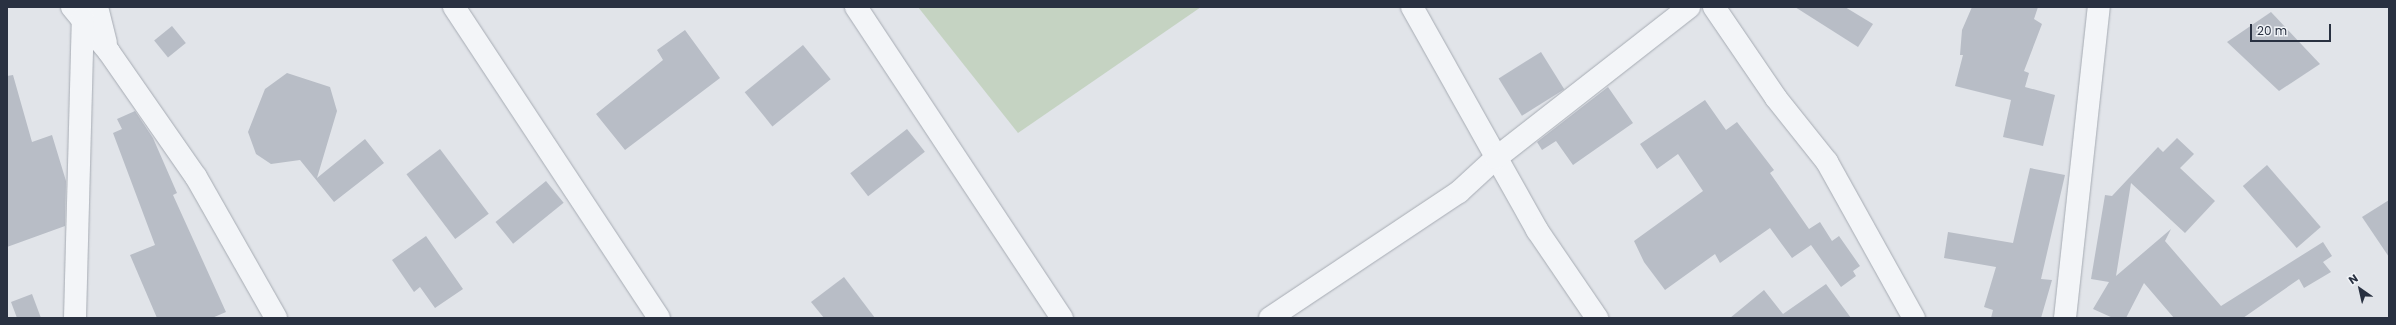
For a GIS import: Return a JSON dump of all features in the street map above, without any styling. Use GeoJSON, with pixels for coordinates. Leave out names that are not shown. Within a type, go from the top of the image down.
{"type":"FeatureCollection","features":[{"type":"Feature","properties":{"kind":"street"},"geometry":{"type":"LineString","coordinates":[[454,7],[659,318]]}},
{"type":"Feature","properties":{"kind":"street"},"geometry":{"type":"LineString","coordinates":[[856,7],[1062,318]]}},
{"type":"Feature","properties":{"kind":"street"},"geometry":{"type":"LineString","coordinates":[[1412,7],[1537,230],[1597,318]]}},
{"type":"Feature","properties":{"kind":"street"},"geometry":{"type":"LineString","coordinates":[[1270,318],[1459,192],[1496,158],[1689,7]]}},
{"type":"Feature","properties":{"kind":"street"},"geometry":{"type":"LineString","coordinates":[[1714,7],[1776,98],[1827,162],[1914,318]]}},
{"type":"Feature","properties":{"kind":"street"},"geometry":{"type":"LineString","coordinates":[[2065,318],[2099,7]]}},
{"type":"Feature","properties":{"kind":"street"},"geometry":{"type":"LineString","coordinates":[[84,11],[109,52],[196,177],[276,318]]}},
{"type":"Feature","properties":{"kind":"street"},"geometry":{"type":"LineString","coordinates":[[75,318],[84,11]]}},
{"type":"Feature","properties":{"kind":"green space"},"geometry":{"type":"Polygon","coordinates":[[[918,7],[1201,7],[1018,133],[918,7]]]}},
{"type":"Feature","properties":{"kind":"building"},"geometry":{"type":"Polygon","coordinates":[[[1795,7],[1845,7],[1873,24],[1858,47],[1795,7]]]}},
{"type":"Feature","properties":{"kind":"building"},"geometry":{"type":"Polygon","coordinates":[[[1972,7],[2038,7],[2034,19],[2042,24],[2024,71],[2029,73],[2025,87],[2055,95],[2043,146],[2003,137],[2011,100],[1955,86],[1963,55],[1960,55],[1962,30],[1972,7]]]}},
{"type":"Feature","properties":{"kind":"building"},"geometry":{"type":"Polygon","coordinates":[[[2271,12],[2320,64],[2279,91],[2227,42],[2271,12]]]}},
{"type":"Feature","properties":{"kind":"building"},"geometry":{"type":"Polygon","coordinates":[[[172,26],[186,43],[168,58],[154,40],[172,26]]]}},
{"type":"Feature","properties":{"kind":"building"},"geometry":{"type":"Polygon","coordinates":[[[685,30],[720,78],[625,150],[596,114],[663,60],[657,50],[685,30]]]}},
{"type":"Feature","properties":{"kind":"building"},"geometry":{"type":"Polygon","coordinates":[[[803,45],[831,79],[772,126],[745,92],[803,45]]]}},
{"type":"Feature","properties":{"kind":"building"},"geometry":{"type":"Polygon","coordinates":[[[1541,52],[1564,89],[1522,116],[1499,78],[1541,52]]]}},
{"type":"Feature","properties":{"kind":"building"},"geometry":{"type":"Polygon","coordinates":[[[287,73],[330,87],[337,111],[317,178],[365,139],[384,163],[334,202],[300,160],[271,164],[256,154],[248,132],[265,89],[287,73]]]}},
{"type":"Feature","properties":{"kind":"building"},"geometry":{"type":"Polygon","coordinates":[[[13,75],[32,142],[52,135],[66,181],[65,226],[7,247],[7,76],[13,75]]]}},
{"type":"Feature","properties":{"kind":"building"},"geometry":{"type":"Polygon","coordinates":[[[1608,87],[1633,123],[1573,165],[1556,141],[1542,150],[1537,142],[1608,87]]]}},
{"type":"Feature","properties":{"kind":"building"},"geometry":{"type":"Polygon","coordinates":[[[1705,100],[1726,130],[1737,122],[1774,170],[1770,173],[1809,229],[1820,222],[1832,241],[1839,236],[1860,266],[1853,271],[1856,276],[1841,287],[1811,245],[1792,258],[1770,228],[1720,263],[1715,254],[1665,290],[1644,262],[1634,241],[1703,191],[1678,154],[1657,169],[1640,144],[1705,100]]]}},
{"type":"Feature","properties":{"kind":"building"},"geometry":{"type":"Polygon","coordinates":[[[135,111],[153,138],[177,193],[173,195],[226,312],[212,318],[157,318],[130,255],[155,245],[113,133],[122,129],[117,119],[135,111]]]}},
{"type":"Feature","properties":{"kind":"building"},"geometry":{"type":"Polygon","coordinates":[[[907,129],[925,152],[868,196],[850,173],[907,129]]]}},
{"type":"Feature","properties":{"kind":"building"},"geometry":{"type":"Polygon","coordinates":[[[2177,138],[2194,154],[2180,168],[2215,201],[2185,233],[2131,183],[2116,276],[2171,229],[2165,241],[2221,306],[2323,242],[2332,256],[2323,262],[2331,272],[2304,288],[2299,279],[2243,318],[2174,318],[2144,283],[2126,318],[2113,318],[2093,309],[2109,282],[2091,279],[2105,195],[2112,196],[2158,147],[2163,152],[2177,138]]]}},
{"type":"Feature","properties":{"kind":"building"},"geometry":{"type":"Polygon","coordinates":[[[440,149],[489,214],[455,239],[406,174],[440,149]]]}},
{"type":"Feature","properties":{"kind":"building"},"geometry":{"type":"Polygon","coordinates":[[[2267,165],[2321,227],[2297,248],[2243,186],[2267,165]]]}},
{"type":"Feature","properties":{"kind":"building"},"geometry":{"type":"Polygon","coordinates":[[[2030,168],[2065,175],[2041,279],[2052,280],[2041,318],[1991,318],[1993,310],[1984,307],[1996,267],[1944,258],[1948,232],[2013,243],[2030,168]]]}},
{"type":"Feature","properties":{"kind":"building"},"geometry":{"type":"Polygon","coordinates":[[[546,181],[564,203],[513,244],[495,222],[546,181]]]}},
{"type":"Feature","properties":{"kind":"building"},"geometry":{"type":"Polygon","coordinates":[[[2389,200],[2389,257],[2362,217],[2389,200]]]}},
{"type":"Feature","properties":{"kind":"building"},"geometry":{"type":"Polygon","coordinates":[[[426,236],[463,289],[435,308],[420,287],[414,292],[392,260],[426,236]]]}},
{"type":"Feature","properties":{"kind":"building"},"geometry":{"type":"Polygon","coordinates":[[[844,277],[875,318],[824,318],[811,302],[844,277]]]}},
{"type":"Feature","properties":{"kind":"building"},"geometry":{"type":"Polygon","coordinates":[[[1826,284],[1851,318],[1730,318],[1764,290],[1783,314],[1826,284]]]}},
{"type":"Feature","properties":{"kind":"building"},"geometry":{"type":"Polygon","coordinates":[[[32,294],[41,318],[17,318],[11,302],[32,294]]]}}]}
